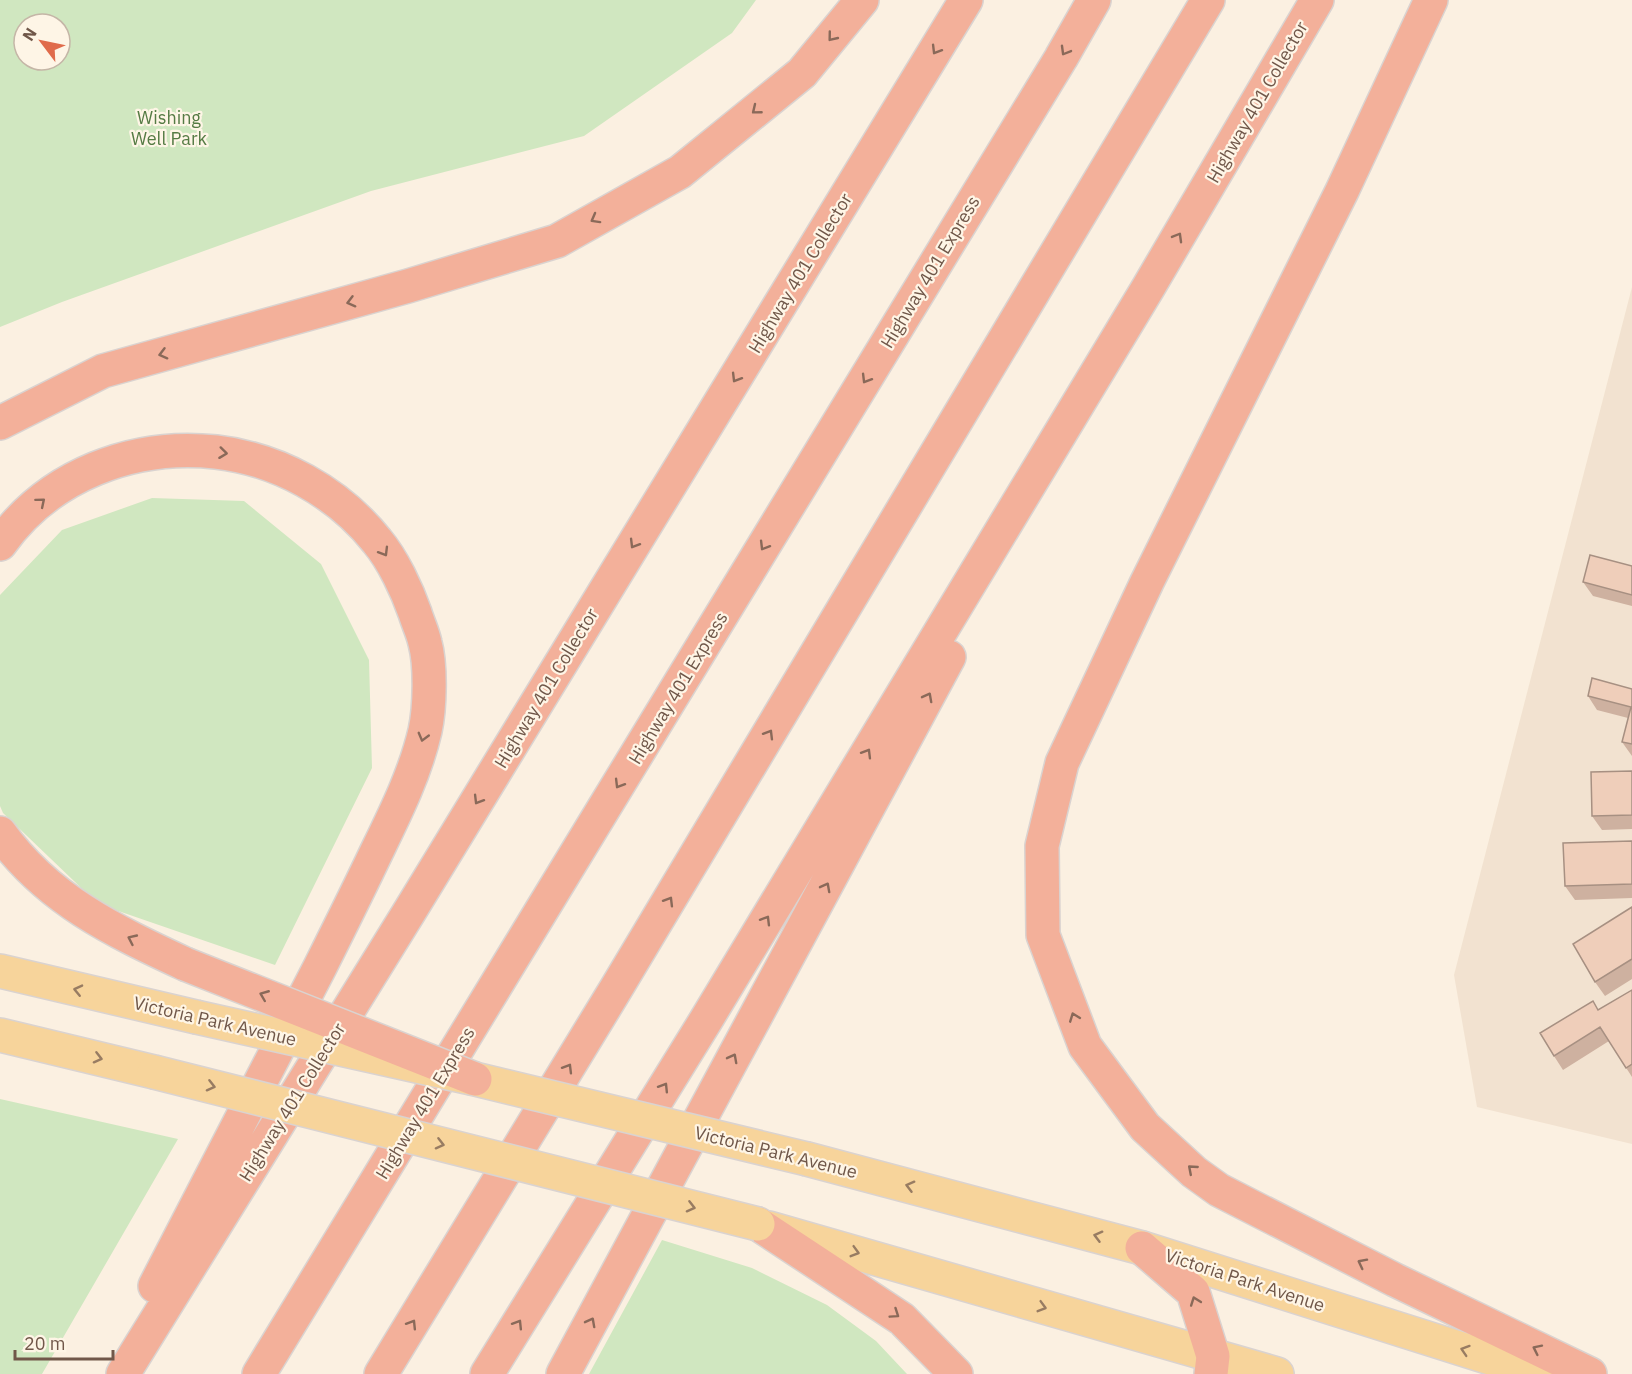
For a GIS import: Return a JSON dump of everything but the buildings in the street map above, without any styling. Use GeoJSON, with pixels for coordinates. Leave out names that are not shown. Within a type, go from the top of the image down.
{"type":"FeatureCollection","features":[{"type":"Feature","properties":{"kind":"highway"},"geometry":{"type":"LineString","coordinates":[[0,423],[103,370],[408,286],[557,241],[680,172],[802,74],[862,0]]}},
{"type":"Feature","properties":{"kind":"highway","name":"Highway 401 Collector"},"geometry":{"type":"LineString","coordinates":[[123,1374],[405,919],[966,0]]}},
{"type":"Feature","properties":{"kind":"highway","name":"Highway 401 Express"},"geometry":{"type":"LineString","coordinates":[[259,1374],[1094,0]]}},
{"type":"Feature","properties":{"kind":"highway"},"geometry":{"type":"LineString","coordinates":[[381,1374],[611,997],[1208,0]]}},
{"type":"Feature","properties":{"kind":"highway","name":"Highway 401 Collector"},"geometry":{"type":"LineString","coordinates":[[487,1374],[706,1020],[1148,288],[1317,0]]}},
{"type":"Feature","properties":{"kind":"highway"},"geometry":{"type":"LineString","coordinates":[[1431,0],[1347,180],[1147,582],[1062,763],[1042,846],[1043,935],[1085,1046],[1145,1127],[1194,1172],[1219,1190],[1384,1275],[1590,1374]]}},
{"type":"Feature","properties":{"kind":"highway"},"geometry":{"type":"LineString","coordinates":[[563,1374],[1148,288]]}},
{"type":"Feature","properties":{"kind":"highway"},"geometry":{"type":"LineString","coordinates":[[0,544],[25,516],[51,494],[101,465],[132,456],[168,450],[230,453],[282,468],[345,507],[378,542],[407,589],[426,645],[429,686],[425,728],[414,769],[394,815],[341,926],[109,1374]]}},
{"type":"Feature","properties":{"kind":"highway"},"geometry":{"type":"LineString","coordinates":[[0,833],[37,876],[73,904],[124,936],[185,964],[475,1079]]}},
{"type":"Feature","properties":{"kind":"highway"},"geometry":{"type":"LineString","coordinates":[[758,1224],[902,1319],[956,1374]]}},
{"type":"Feature","properties":{"kind":"highway"},"geometry":{"type":"LineString","coordinates":[[1142,1248],[1193,1292],[1212,1365]]}},
{"type":"Feature","properties":{"kind":"main road","name":"Victoria Park Avenue"},"geometry":{"type":"LineString","coordinates":[[0,971],[475,1079],[807,1159],[1142,1248],[1541,1374]]}},
{"type":"Feature","properties":{"kind":"main road"},"geometry":{"type":"LineString","coordinates":[[0,1035],[758,1224],[1212,1365],[1277,1374]]}},
{"type":"Feature","properties":{"kind":"shaded area"},"geometry":{"type":"Polygon","coordinates":[[[1632,287],[1632,1144],[1477,1107],[1454,975],[1632,287]]]}},
{"type":"Feature","properties":{"kind":"green space","name":"Wishing Well Park"},"geometry":{"type":"Polygon","coordinates":[[[0,0],[756,0],[732,33],[584,136],[371,191],[62,302],[0,327],[0,0]]]}},
{"type":"Feature","properties":{"kind":"green space"},"geometry":{"type":"Polygon","coordinates":[[[152,498],[244,501],[321,564],[369,660],[372,768],[275,965],[98,904],[3,813],[0,806],[0,595],[62,530],[152,498]]]}},
{"type":"Feature","properties":{"kind":"green space"},"geometry":{"type":"Polygon","coordinates":[[[0,1099],[178,1139],[42,1374],[0,1374],[0,1099]]]}},
{"type":"Feature","properties":{"kind":"green space"},"geometry":{"type":"Polygon","coordinates":[[[662,1240],[752,1268],[827,1305],[876,1341],[907,1374],[589,1374],[662,1240]]]}}]}
